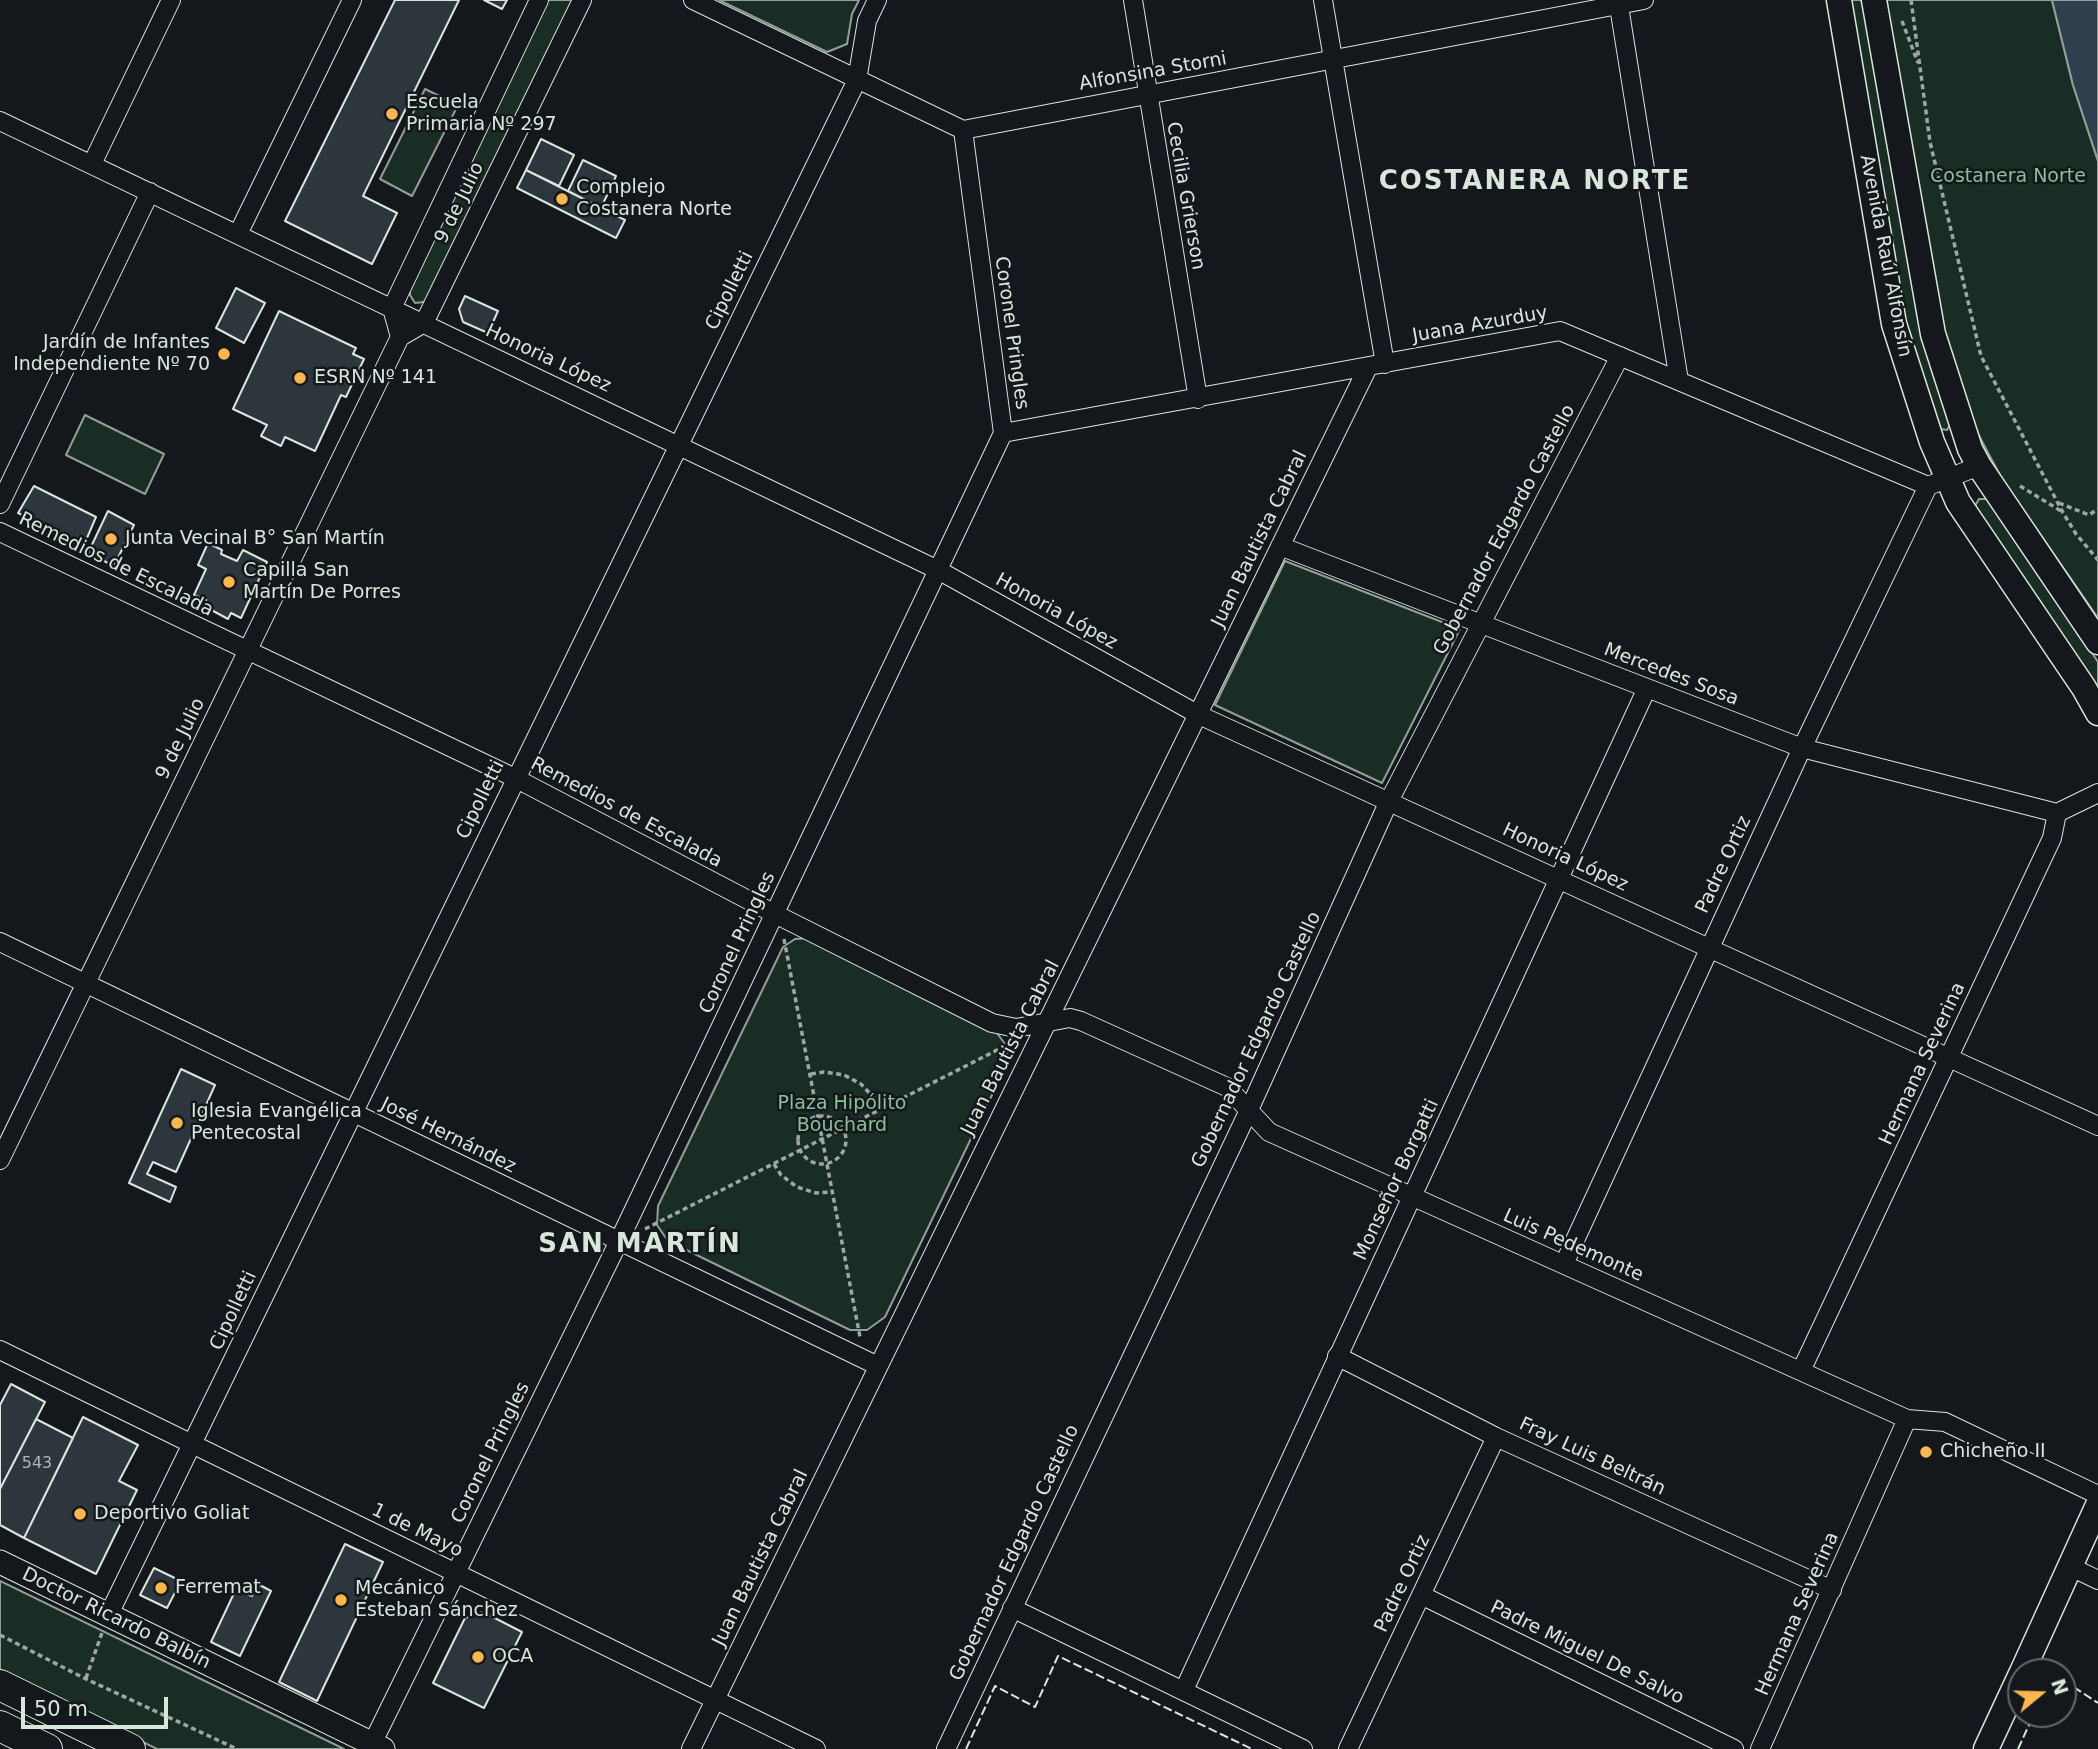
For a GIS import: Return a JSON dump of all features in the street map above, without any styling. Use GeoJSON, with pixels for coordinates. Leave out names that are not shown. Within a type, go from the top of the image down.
{"type":"FeatureCollection","features":[{"type":"Feature","properties":{"kind":"highway"},"geometry":{"type":"LineString","coordinates":[[0,1685],[130,1749]]}},
{"type":"Feature","properties":{"kind":"highway"},"geometry":{"type":"LineString","coordinates":[[0,1727],[47,1749]]}},
{"type":"Feature","properties":{"kind":"main road","name":"Avenida Raúl Alfonsín"},"geometry":{"type":"LineString","coordinates":[[1839,0],[1894,324],[1938,483],[1958,502],[2084,688],[2098,713]]}},
{"type":"Feature","properties":{"kind":"main road","name":"Avenida Raúl Alfonsín"},"geometry":{"type":"LineString","coordinates":[[1874,0],[1933,334],[1979,466],[2098,642]]}},
{"type":"Feature","properties":{"kind":"main road"},"geometry":{"type":"LineString","coordinates":[[2029,1658],[2098,1505]]}},
{"type":"Feature","properties":{"kind":"main road"},"geometry":{"type":"LineString","coordinates":[[1986,1749],[2007,1705]]}},
{"type":"Feature","properties":{"kind":"street"},"geometry":{"type":"LineString","coordinates":[[92,164],[171,0]]}},
{"type":"Feature","properties":{"kind":"street"},"geometry":{"type":"LineString","coordinates":[[238,234],[352,0]]}},
{"type":"Feature","properties":{"kind":"street","name":"9 de Julio"},"geometry":{"type":"LineString","coordinates":[[392,308],[539,0]]}},
{"type":"Feature","properties":{"kind":"street","name":"9 de Julio"},"geometry":{"type":"LineString","coordinates":[[424,323],[582,0]]}},
{"type":"Feature","properties":{"kind":"street"},"geometry":{"type":"LineString","coordinates":[[694,0],[962,130]]}},
{"type":"Feature","properties":{"kind":"street","name":"Cipolletti"},"geometry":{"type":"LineString","coordinates":[[109,1614],[194,1445],[351,1112],[856,80],[867,21],[877,0]]}},
{"type":"Feature","properties":{"kind":"street","name":"Cecilia Grierson"},"geometry":{"type":"LineString","coordinates":[[1133,0],[1198,400]]}},
{"type":"Feature","properties":{"kind":"street"},"geometry":{"type":"LineString","coordinates":[[1323,0],[1334,61],[1376,365]]}},
{"type":"Feature","properties":{"kind":"street","name":"Alfonsina Storni"},"geometry":{"type":"LineString","coordinates":[[962,130],[1334,61],[1618,2],[1644,0]]}},
{"type":"Feature","properties":{"kind":"street"},"geometry":{"type":"LineString","coordinates":[[1618,2],[1679,381]]}},
{"type":"Feature","properties":{"kind":"street","name":"Honoria López"},"geometry":{"type":"LineString","coordinates":[[0,121],[938,570],[1199,715],[2098,1126]]}},
{"type":"Feature","properties":{"kind":"street","name":"Coronel Pringles"},"geometry":{"type":"LineString","coordinates":[[378,1746],[456,1573],[777,915],[1003,433],[962,130]]}},
{"type":"Feature","properties":{"kind":"street"},"geometry":{"type":"LineString","coordinates":[[0,504],[150,192]]}},
{"type":"Feature","properties":{"kind":"street"},"geometry":{"type":"LineString","coordinates":[[392,308],[400,337],[424,323]]}},
{"type":"Feature","properties":{"kind":"street","name":"Juana Azurduy"},"geometry":{"type":"LineString","coordinates":[[1003,433],[1198,400],[1560,331],[1938,483]]}},
{"type":"Feature","properties":{"kind":"street","name":"9 de Julio"},"geometry":{"type":"LineString","coordinates":[[0,1160],[400,337]]}},
{"type":"Feature","properties":{"kind":"street","name":"Gobernador Edgardo Castello"},"geometry":{"type":"LineString","coordinates":[[946,1749],[1249,1110],[1389,801],[1479,623],[1620,356]]}},
{"type":"Feature","properties":{"kind":"street","name":"Juan Bautista Cabral"},"geometry":{"type":"LineString","coordinates":[[691,1749],[871,1363],[1045,1025],[1280,546],[1376,365]]}},
{"type":"Feature","properties":{"kind":"street"},"geometry":{"type":"LineString","coordinates":[[1938,483],[1979,466]]}},
{"type":"Feature","properties":{"kind":"street","name":"Padre Ortiz"},"geometry":{"type":"LineString","coordinates":[[1564,1265],[1802,748],[1938,483]]}},
{"type":"Feature","properties":{"kind":"street","name":"Remedios de Escalada"},"geometry":{"type":"LineString","coordinates":[[0,533],[515,778],[777,915],[992,1023],[1016,1028],[1045,1025]]}},
{"type":"Feature","properties":{"kind":"street","name":"Mercedes Sosa"},"geometry":{"type":"LineString","coordinates":[[1280,546],[1802,748],[2057,813]]}},
{"type":"Feature","properties":{"kind":"street","name":"Monseñor Borgatti"},"geometry":{"type":"LineString","coordinates":[[1184,1690],[1647,688]]}},
{"type":"Feature","properties":{"kind":"street"},"geometry":{"type":"LineString","coordinates":[[2057,813],[2098,793]]}},
{"type":"Feature","properties":{"kind":"street","name":"Hermana Severina"},"geometry":{"type":"LineString","coordinates":[[1801,1371],[2052,838],[2057,813]]}},
{"type":"Feature","properties":{"kind":"street","name":"José Hernández"},"geometry":{"type":"LineString","coordinates":[[0,942],[871,1363]]}},
{"type":"Feature","properties":{"kind":"street","name":"Luis Pedemonte"},"geometry":{"type":"LineString","coordinates":[[1045,1025],[1070,1018],[1082,1021],[1227,1087],[1269,1132],[1908,1419],[1945,1422],[2098,1495]]}},
{"type":"Feature","properties":{"kind":"street","name":"1 de Mayo"},"geometry":{"type":"LineString","coordinates":[[0,1350],[816,1749]]}},
{"type":"Feature","properties":{"kind":"street","name":"Fray Luis Beltrán"},"geometry":{"type":"LineString","coordinates":[[1337,1356],[1496,1437],[1832,1590]]}},
{"type":"Feature","properties":{"kind":"street","name":"Hermana Severina"},"geometry":{"type":"LineString","coordinates":[[1760,1749],[1908,1419]]}},
{"type":"Feature","properties":{"kind":"street","name":"Padre Ortiz"},"geometry":{"type":"LineString","coordinates":[[1348,1749],[1496,1437]]}},
{"type":"Feature","properties":{"kind":"street","name":"Doctor Ricardo Balbín"},"geometry":{"type":"LineString","coordinates":[[0,1562],[378,1746]]}},
{"type":"Feature","properties":{"kind":"street"},"geometry":{"type":"LineString","coordinates":[[2071,1567],[2098,1580]]}},
{"type":"Feature","properties":{"kind":"street","name":"Padre Miguel De Salvo"},"geometry":{"type":"LineString","coordinates":[[1421,1595],[1734,1749]]}},
{"type":"Feature","properties":{"kind":"street"},"geometry":{"type":"LineString","coordinates":[[1012,1608],[1303,1749]]}},
{"type":"Feature","properties":{"kind":"path"},"geometry":{"type":"LineString","coordinates":[[1911,0],[1930,142],[1981,356],[2062,511],[2076,534],[2098,560]]}},
{"type":"Feature","properties":{"kind":"path"},"geometry":{"type":"LineString","coordinates":[[1898,12],[1921,72]]}},
{"type":"Feature","properties":{"kind":"path"},"geometry":{"type":"LineString","coordinates":[[1995,490],[2009,480],[2062,511]]}},
{"type":"Feature","properties":{"kind":"path"},"geometry":{"type":"LineString","coordinates":[[2059,503],[2089,514],[2098,509]]}},
{"type":"Feature","properties":{"kind":"path"},"geometry":{"type":"LineString","coordinates":[[777,915],[871,1363]]}},
{"type":"Feature","properties":{"kind":"path"},"geometry":{"type":"LineString","coordinates":[[618,1242],[1045,1025]]}},
{"type":"Feature","properties":{"kind":"path"},"geometry":{"type":"LineString","coordinates":[[810,1074],[824,1072],[844,1075],[861,1084],[875,1099],[880,1110]]}},
{"type":"Feature","properties":{"kind":"path"},"geometry":{"type":"LineString","coordinates":[[830,1118],[843,1129],[843,1151],[828,1163],[815,1163],[801,1151],[799,1132],[808,1120],[830,1118]]}},
{"type":"Feature","properties":{"kind":"path"},"geometry":{"type":"LineString","coordinates":[[774,1164],[781,1175],[797,1187],[816,1193],[833,1192]]}},
{"type":"Feature","properties":{"kind":"path"},"geometry":{"type":"LineString","coordinates":[[86,1679],[109,1614]]}},
{"type":"Feature","properties":{"kind":"path"},"geometry":{"type":"LineString","coordinates":[[0,1635],[86,1679],[237,1749]]}},
{"type":"Feature","properties":{"kind":"green space"},"geometry":{"type":"Polygon","coordinates":[[[547,0],[575,0],[430,297],[424,302],[415,303],[410,295],[410,285],[547,0]]]}},
{"type":"Feature","properties":{"kind":"green space"},"geometry":{"type":"Polygon","coordinates":[[[719,0],[859,0],[852,14],[847,44],[827,52],[719,0]]]}},
{"type":"Feature","properties":{"kind":"green space"},"geometry":{"type":"Polygon","coordinates":[[[1849,0],[1861,0],[1864,8],[1950,425],[1947,430],[1941,429],[1901,312],[1849,0]]]}},
{"type":"Feature","properties":{"kind":"green space","name":"Costanera Norte"},"geometry":{"type":"Polygon","coordinates":[[[1886,0],[2052,0],[2073,85],[2098,161],[2098,618],[2002,479],[1967,413],[1942,331],[1886,0]]]}},
{"type":"Feature","properties":{"kind":"green space"},"geometry":{"type":"Polygon","coordinates":[[[425,89],[458,105],[412,196],[380,179],[425,89]]]}},
{"type":"Feature","properties":{"kind":"green space"},"geometry":{"type":"Polygon","coordinates":[[[85,415],[164,454],[145,494],[66,455],[85,415]]]}},
{"type":"Feature","properties":{"kind":"green space"},"geometry":{"type":"Polygon","coordinates":[[[1979,499],[1986,499],[1992,504],[2098,662],[2098,692],[1980,516],[1975,506],[1979,499]]]}},
{"type":"Feature","properties":{"kind":"green space"},"geometry":{"type":"Polygon","coordinates":[[[1285,561],[1460,629],[1382,783],[1215,705],[1285,561]]]}},
{"type":"Feature","properties":{"kind":"green space","name":"Plaza Hipólito Bouchard"},"geometry":{"type":"Polygon","coordinates":[[[808,938],[994,1029],[1008,1048],[1005,1068],[885,1317],[867,1330],[850,1330],[668,1241],[657,1225],[658,1206],[783,947],[795,939],[808,938]]]}},
{"type":"Feature","properties":{"kind":"green space"},"geometry":{"type":"Polygon","coordinates":[[[0,1581],[344,1749],[157,1749],[0,1672],[0,1581]]]}},
{"type":"Feature","properties":{"kind":"water"},"geometry":{"type":"Polygon","coordinates":[[[2052,0],[2098,0],[2098,161],[2073,85],[2052,0]]]}},
{"type":"Feature","properties":{"kind":"building","name":"Escuela Primaria Nº 297"},"geometry":{"type":"Polygon","coordinates":[[[395,0],[459,0],[363,196],[397,213],[372,264],[285,221],[395,0]]]}},
{"type":"Feature","properties":{"kind":"building"},"geometry":{"type":"Polygon","coordinates":[[[484,0],[507,0],[502,9],[484,0]]]}},
{"type":"Feature","properties":{"kind":"building","name":"Complejo Costanera Norte"},"geometry":{"type":"Polygon","coordinates":[[[541,139],[574,155],[559,186],[526,170],[541,139]]]}},
{"type":"Feature","properties":{"kind":"building","name":"Complejo Costanera Norte"},"geometry":{"type":"Polygon","coordinates":[[[583,160],[616,176],[601,208],[568,191],[583,160]]]}},
{"type":"Feature","properties":{"kind":"building","name":"Complejo Costanera Norte"},"geometry":{"type":"Polygon","coordinates":[[[526,170],[625,220],[616,238],[517,188],[526,170]]]}},
{"type":"Feature","properties":{"kind":"building","name":"Jardín de Infantes Independiente Nº 70"},"geometry":{"type":"Polygon","coordinates":[[[236,288],[265,303],[244,343],[216,328],[236,288]]]}},
{"type":"Feature","properties":{"kind":"building"},"geometry":{"type":"Polygon","coordinates":[[[465,296],[498,311],[488,333],[463,322],[459,309],[465,296]]]}},
{"type":"Feature","properties":{"kind":"building","name":"ESRN Nº 141"},"geometry":{"type":"Polygon","coordinates":[[[279,311],[356,348],[353,354],[364,359],[346,397],[341,395],[315,451],[285,437],[281,446],[261,436],[267,425],[233,409],[279,311]]]}},
{"type":"Feature","properties":{"kind":"building"},"geometry":{"type":"Polygon","coordinates":[[[34,486],[96,517],[84,545],[18,513],[34,486]]]}},
{"type":"Feature","properties":{"kind":"building","name":"Junta Vecinal B° San Martín"},"geometry":{"type":"Polygon","coordinates":[[[108,511],[134,525],[114,566],[88,553],[108,511]]]}},
{"type":"Feature","properties":{"kind":"building","name":"Capilla San Martín De Porres"},"geometry":{"type":"Polygon","coordinates":[[[208,543],[222,550],[221,554],[237,561],[243,550],[267,562],[241,618],[231,613],[228,619],[204,606],[206,600],[194,595],[206,569],[198,565],[208,543]]]}},
{"type":"Feature","properties":{"kind":"building","name":"Iglesia Evangélica Pentecostal"},"geometry":{"type":"Polygon","coordinates":[[[181,1069],[215,1085],[176,1172],[153,1162],[147,1174],[176,1187],[170,1202],[129,1183],[181,1069]]]}},
{"type":"Feature","properties":{"kind":"building"},"geometry":{"type":"Polygon","coordinates":[[[11,1384],[45,1402],[0,1489],[0,1405],[11,1384]]]}},
{"type":"Feature","properties":{"kind":"building","name":"Deportivo Goliat"},"geometry":{"type":"Polygon","coordinates":[[[83,1417],[138,1445],[119,1481],[137,1490],[96,1574],[24,1538],[83,1417]]]}},
{"type":"Feature","properties":{"kind":"building"},"geometry":{"type":"Polygon","coordinates":[[[36,1419],[73,1438],[24,1538],[0,1525],[0,1489],[36,1419]]]}},
{"type":"Feature","properties":{"kind":"building","name":"Mecánico Esteban Sánchez"},"geometry":{"type":"Polygon","coordinates":[[[345,1544],[383,1562],[317,1701],[279,1682],[345,1544]]]}},
{"type":"Feature","properties":{"kind":"building","name":"Ferremat"},"geometry":{"type":"Polygon","coordinates":[[[154,1568],[181,1581],[167,1608],[140,1595],[154,1568]]]}},
{"type":"Feature","properties":{"kind":"building"},"geometry":{"type":"Polygon","coordinates":[[[258,1584],[271,1591],[240,1656],[211,1642],[236,1589],[252,1596],[258,1584]]]}},
{"type":"Feature","properties":{"kind":"building","name":"OCA"},"geometry":{"type":"Polygon","coordinates":[[[483,1612],[522,1632],[484,1708],[433,1683],[465,1618],[483,1612]]]}},
{"type":"Feature","properties":{"kind":"fence"},"geometry":{"type":"LineString","coordinates":[[966,1749],[995,1686],[1035,1707],[1058,1656],[1252,1749]]}},
{"type":"Feature","properties":{"kind":"fence"},"geometry":{"type":"LineString","coordinates":[[2077,1689],[2098,1703]]}},
{"type":"Feature","properties":{"kind":"fence"},"geometry":{"type":"LineString","coordinates":[[2018,1749],[2028,1728]]}},
{"type":"Feature","properties":{"kind":"place","name":"Escuela Primaria Nº 297"},"geometry":{"type":"Point","coordinates":[392,114]}},
{"type":"Feature","properties":{"kind":"place","name":"Complejo Costanera Norte"},"geometry":{"type":"Point","coordinates":[562,199]}},
{"type":"Feature","properties":{"kind":"place","name":"Jardín de Infantes Independiente Nº 70"},"geometry":{"type":"Point","coordinates":[224,354]}},
{"type":"Feature","properties":{"kind":"place","name":"ESRN Nº 141"},"geometry":{"type":"Point","coordinates":[300,378]}},
{"type":"Feature","properties":{"kind":"place","name":"Junta Vecinal B° San Martín"},"geometry":{"type":"Point","coordinates":[111,539]}},
{"type":"Feature","properties":{"kind":"place","name":"Capilla San Martín De Porres"},"geometry":{"type":"Point","coordinates":[229,582]}},
{"type":"Feature","properties":{"kind":"place","name":"Iglesia Evangélica Pentecostal"},"geometry":{"type":"Point","coordinates":[177,1123]}},
{"type":"Feature","properties":{"kind":"place","name":"Chicheño II"},"geometry":{"type":"Point","coordinates":[1926,1452]}},
{"type":"Feature","properties":{"kind":"place","name":"Deportivo Goliat"},"geometry":{"type":"Point","coordinates":[80,1514]}},
{"type":"Feature","properties":{"kind":"place","name":"Ferremat"},"geometry":{"type":"Point","coordinates":[161,1588]}},
{"type":"Feature","properties":{"kind":"place","name":"Mecánico Esteban Sánchez"},"geometry":{"type":"Point","coordinates":[341,1600]}},
{"type":"Feature","properties":{"kind":"place","name":"OCA"},"geometry":{"type":"Point","coordinates":[478,1657]}},
{"type":"Feature","properties":{"kind":"district","name":"COSTANERA NORTE"},"geometry":{"type":"Point","coordinates":[1535,182]}},
{"type":"Feature","properties":{"kind":"district","name":"SAN MARTÍN"},"geometry":{"type":"Point","coordinates":[640,1245]}}]}
